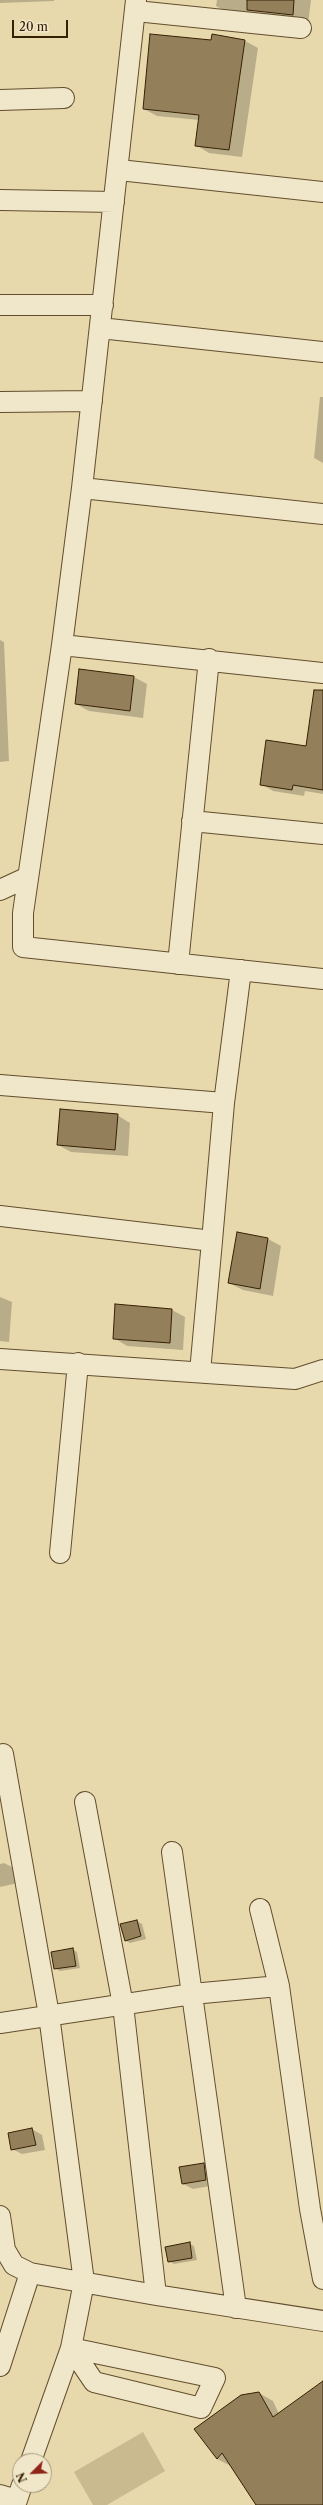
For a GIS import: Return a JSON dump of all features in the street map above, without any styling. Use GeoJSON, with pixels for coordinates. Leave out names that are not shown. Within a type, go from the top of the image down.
{"type":"FeatureCollection","features":[{"type":"Feature","properties":{"kind":"street"},"geometry":{"type":"LineString","coordinates":[[301,28],[136,5],[119,170],[114,202],[82,488],[62,645],[22,913],[23,947],[323,979]]}},
{"type":"Feature","properties":{"kind":"street"},"geometry":{"type":"LineString","coordinates":[[0,100],[64,98]]}},
{"type":"Feature","properties":{"kind":"street"},"geometry":{"type":"LineString","coordinates":[[119,170],[323,192]]}},
{"type":"Feature","properties":{"kind":"street"},"geometry":{"type":"LineString","coordinates":[[0,200],[114,202]]}},
{"type":"Feature","properties":{"kind":"street"},"geometry":{"type":"LineString","coordinates":[[0,305],[103,304]]}},
{"type":"Feature","properties":{"kind":"street"},"geometry":{"type":"LineString","coordinates":[[100,328],[323,352]]}},
{"type":"Feature","properties":{"kind":"street"},"geometry":{"type":"LineString","coordinates":[[0,402],[92,401]]}},
{"type":"Feature","properties":{"kind":"street"},"geometry":{"type":"LineString","coordinates":[[82,488],[323,514]]}},
{"type":"Feature","properties":{"kind":"street"},"geometry":{"type":"LineString","coordinates":[[62,645],[209,659],[323,673]]}},
{"type":"Feature","properties":{"kind":"street"},"geometry":{"type":"LineString","coordinates":[[178,964],[209,659]]}},
{"type":"Feature","properties":{"kind":"street"},"geometry":{"type":"LineString","coordinates":[[192,821],[323,834]]}},
{"type":"Feature","properties":{"kind":"street"},"geometry":{"type":"LineString","coordinates":[[0,890],[28,878]]}},
{"type":"Feature","properties":{"kind":"street"},"geometry":{"type":"LineString","coordinates":[[200,1372],[224,1103],[241,970]]}},
{"type":"Feature","properties":{"kind":"street"},"geometry":{"type":"LineString","coordinates":[[0,1085],[224,1103]]}},
{"type":"Feature","properties":{"kind":"street"},"geometry":{"type":"LineString","coordinates":[[0,1216],[212,1241]]}},
{"type":"Feature","properties":{"kind":"street"},"geometry":{"type":"LineString","coordinates":[[0,1359],[78,1363],[294,1379],[323,1370]]}},
{"type":"Feature","properties":{"kind":"street"},"geometry":{"type":"LineString","coordinates":[[60,1553],[78,1363]]}},
{"type":"Feature","properties":{"kind":"street"},"geometry":{"type":"LineString","coordinates":[[3,1754],[50,2015],[84,2282],[71,2348],[34,2453]]}},
{"type":"Feature","properties":{"kind":"street"},"geometry":{"type":"LineString","coordinates":[[85,1802],[123,2005],[156,2295]]}},
{"type":"Feature","properties":{"kind":"street"},"geometry":{"type":"LineString","coordinates":[[172,1852],[236,2308]]}},
{"type":"Feature","properties":{"kind":"street"},"geometry":{"type":"LineString","coordinates":[[260,1909],[279,1986],[316,2208],[323,2278]]}},
{"type":"Feature","properties":{"kind":"street"},"geometry":{"type":"LineString","coordinates":[[0,2023],[192,1994],[279,1986]]}},
{"type":"Feature","properties":{"kind":"street"},"geometry":{"type":"LineString","coordinates":[[0,2216],[5,2250],[14,2265],[30,2273],[156,2295],[323,2321]]}},
{"type":"Feature","properties":{"kind":"street"},"geometry":{"type":"LineString","coordinates":[[0,2366],[30,2273]]}},
{"type":"Feature","properties":{"kind":"street"},"geometry":{"type":"LineString","coordinates":[[71,2348],[200,2375],[215,2378],[201,2408],[94,2382],[71,2348]]}},
{"type":"Feature","properties":{"kind":"street"},"geometry":{"type":"LineString","coordinates":[[0,2496],[17,2500],[19,2493]]}},
{"type":"Feature","properties":{"kind":"shaded area"},"geometry":{"type":"Polygon","coordinates":[[[143,2432],[165,2471],[107,2505],[93,2505],[74,2472],[143,2432]]]}},
{"type":"Feature","properties":{"kind":"building"},"geometry":{"type":"Polygon","coordinates":[[[247,0],[294,0],[293,15],[247,10],[247,0]]]}},
{"type":"Feature","properties":{"kind":"building"},"geometry":{"type":"Polygon","coordinates":[[[150,34],[211,40],[212,34],[245,40],[229,150],[195,146],[199,115],[143,109],[150,34]]]}},
{"type":"Feature","properties":{"kind":"building"},"geometry":{"type":"Polygon","coordinates":[[[79,669],[134,676],[130,711],[75,704],[79,669]]]}},
{"type":"Feature","properties":{"kind":"building"},"geometry":{"type":"Polygon","coordinates":[[[314,690],[323,690],[323,790],[293,785],[292,790],[260,785],[266,740],[306,746],[314,690]]]}},
{"type":"Feature","properties":{"kind":"building"},"geometry":{"type":"Polygon","coordinates":[[[60,1109],[118,1114],[115,1150],[57,1145],[60,1109]]]}},
{"type":"Feature","properties":{"kind":"building"},"geometry":{"type":"Polygon","coordinates":[[[237,1232],[268,1238],[260,1289],[228,1283],[237,1232]]]}},
{"type":"Feature","properties":{"kind":"building"},"geometry":{"type":"Polygon","coordinates":[[[115,1304],[172,1309],[170,1343],[113,1339],[115,1304]]]}},
{"type":"Feature","properties":{"kind":"building"},"geometry":{"type":"Polygon","coordinates":[[[137,1920],[141,1936],[125,1941],[120,1924],[137,1920]]]}},
{"type":"Feature","properties":{"kind":"building"},"geometry":{"type":"Polygon","coordinates":[[[73,1948],[76,1966],[54,1969],[51,1952],[73,1948]]]}},
{"type":"Feature","properties":{"kind":"building"},"geometry":{"type":"Polygon","coordinates":[[[32,2128],[36,2145],[11,2150],[8,2133],[32,2128]]]}},
{"type":"Feature","properties":{"kind":"building"},"geometry":{"type":"Polygon","coordinates":[[[204,2163],[206,2180],[182,2184],[179,2167],[204,2163]]]}},
{"type":"Feature","properties":{"kind":"building"},"geometry":{"type":"Polygon","coordinates":[[[190,2242],[192,2258],[168,2262],[165,2247],[190,2242]]]}},
{"type":"Feature","properties":{"kind":"building"},"geometry":{"type":"Polygon","coordinates":[[[323,2381],[323,2505],[256,2505],[222,2453],[217,2459],[194,2429],[241,2395],[259,2392],[273,2417],[323,2381]]]}}]}
